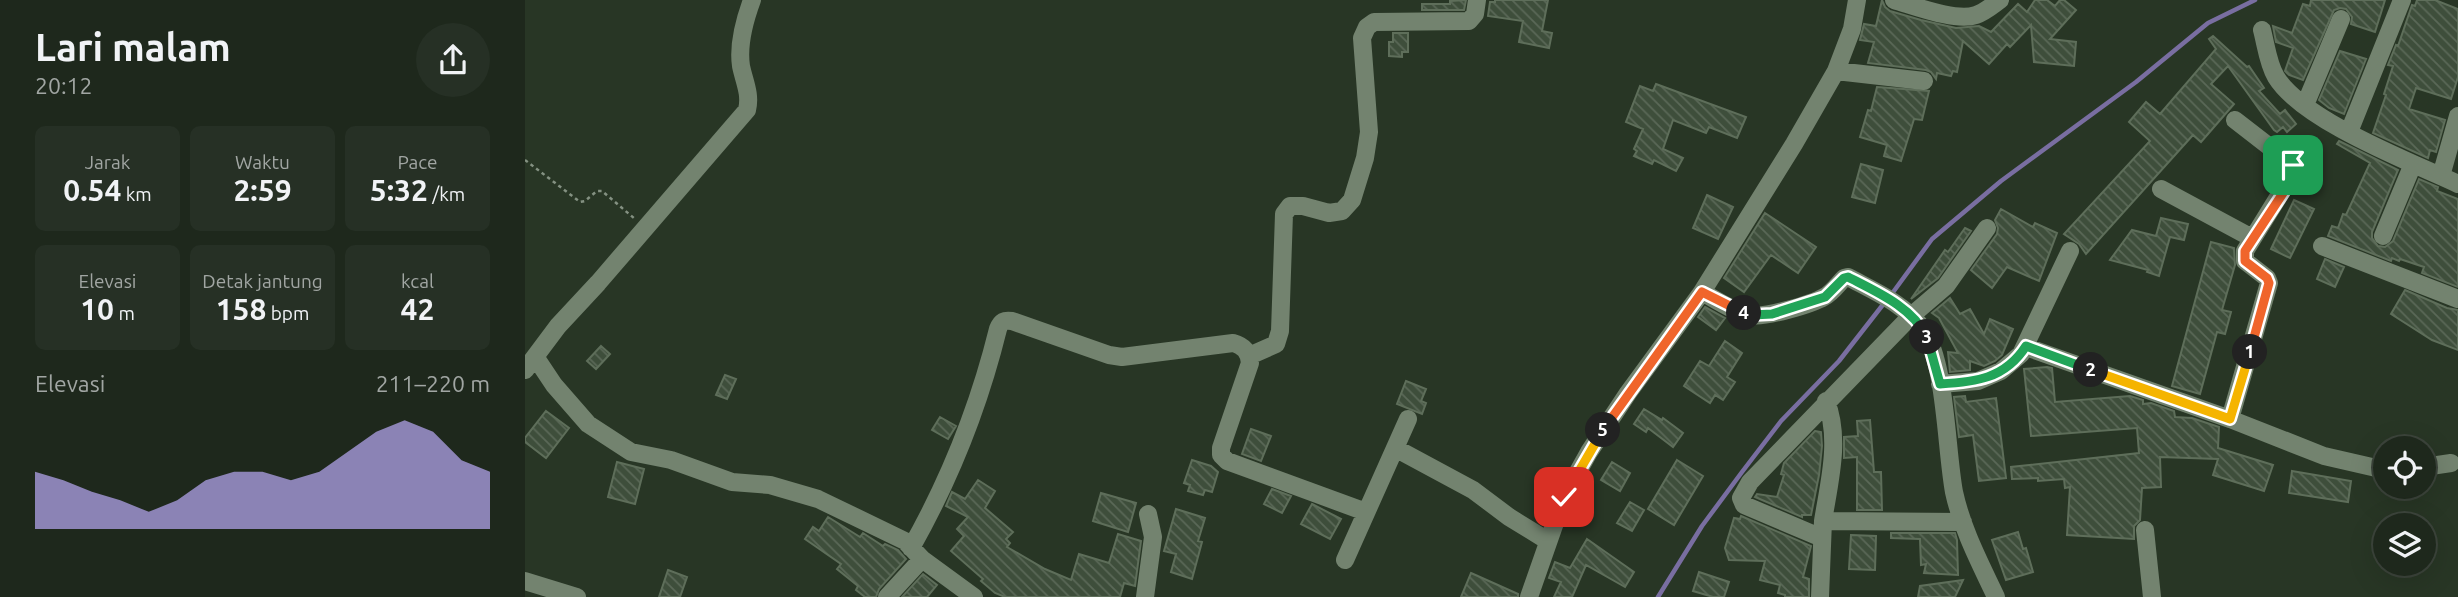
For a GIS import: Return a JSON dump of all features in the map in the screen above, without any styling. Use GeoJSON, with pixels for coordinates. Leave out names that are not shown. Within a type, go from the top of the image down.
{"type":"FeatureCollection","features":[{"type":"Feature","properties":{"kind":"street"},"geometry":{"type":"LineString","coordinates":[[752,0],[742,42],[741,64],[747,86],[747,110],[558,326],[530,364],[554,385],[587,424],[631,452],[671,460],[732,482],[770,485],[818,499],[905,541],[917,554],[974,597]]}},
{"type":"Feature","properties":{"kind":"street"},"geometry":{"type":"LineString","coordinates":[[1249,356],[1276,344],[1280,331],[1285,214],[1290,206],[1303,206],[1329,213],[1342,211],[1352,200],[1365,158],[1369,132],[1362,38],[1367,27],[1374,22],[1469,21],[1475,14],[1477,0]]}},
{"type":"Feature","properties":{"kind":"street"},"geometry":{"type":"LineString","coordinates":[[1529,597],[1564,497],[1589,452],[1628,393],[1702,292],[1754,211],[1836,71],[1852,29],[1857,0]]}},
{"type":"Feature","properties":{"kind":"street"},"geometry":{"type":"LineString","coordinates":[[1894,0],[1966,17],[1977,15],[2000,0]]}},
{"type":"Feature","properties":{"kind":"street"},"geometry":{"type":"LineString","coordinates":[[2349,132],[2402,0]]}},
{"type":"Feature","properties":{"kind":"street"},"geometry":{"type":"LineString","coordinates":[[2305,105],[2341,19]]}},
{"type":"Feature","properties":{"kind":"street"},"geometry":{"type":"LineString","coordinates":[[2262,30],[2277,78],[2305,105],[2349,132],[2458,184]]}},
{"type":"Feature","properties":{"kind":"street"},"geometry":{"type":"LineString","coordinates":[[1836,71],[1924,81]]}},
{"type":"Feature","properties":{"kind":"street"},"geometry":{"type":"LineString","coordinates":[[2441,176],[2454,147],[2458,116]]}},
{"type":"Feature","properties":{"kind":"street"},"geometry":{"type":"LineString","coordinates":[[2230,419],[2269,283],[2267,278],[2245,261],[2245,251],[2295,170],[2293,165],[2235,120]]}},
{"type":"Feature","properties":{"kind":"street"},"geometry":{"type":"LineString","coordinates":[[2383,236],[2413,164]]}},
{"type":"Feature","properties":{"kind":"street"},"geometry":{"type":"LineString","coordinates":[[2161,189],[2252,238]]}},
{"type":"Feature","properties":{"kind":"street"},"geometry":{"type":"LineString","coordinates":[[1962,522],[1827,525],[1744,505],[1741,498],[1750,482],[1831,397],[1905,310],[1946,286],[1987,229]]}},
{"type":"Feature","properties":{"kind":"street"},"geometry":{"type":"LineString","coordinates":[[2322,246],[2458,299]]}},
{"type":"Feature","properties":{"kind":"street"},"geometry":{"type":"LineString","coordinates":[[1940,384],[1979,382],[2016,360],[2026,346],[2070,251]]}},
{"type":"Feature","properties":{"kind":"street"},"geometry":{"type":"LineString","coordinates":[[1702,292],[1746,314],[1760,316],[1825,297],[1844,278],[1850,278],[1905,310],[1923,328],[1931,345],[1940,384],[1954,492],[1962,522],[1996,597]]}},
{"type":"Feature","properties":{"kind":"street"},"geometry":{"type":"LineString","coordinates":[[887,597],[917,554],[932,510],[969,425],[987,375],[1001,322],[1012,321],[1109,355],[1122,357],[1233,343],[1241,345],[1249,356],[1250,363],[1221,448],[1221,455],[1227,461],[1366,512]]}},
{"type":"Feature","properties":{"kind":"street"},"geometry":{"type":"LineString","coordinates":[[2026,346],[2230,419],[2324,456],[2373,467]]}},
{"type":"Feature","properties":{"kind":"street"},"geometry":{"type":"LineString","coordinates":[[1820,597],[1833,437],[1831,397]]}},
{"type":"Feature","properties":{"kind":"street"},"geometry":{"type":"LineString","coordinates":[[1345,560],[1408,419]]}},
{"type":"Feature","properties":{"kind":"street"},"geometry":{"type":"LineString","coordinates":[[1395,448],[1473,490],[1548,541]]}},
{"type":"Feature","properties":{"kind":"street"},"geometry":{"type":"LineString","coordinates":[[2436,465],[2451,463]]}},
{"type":"Feature","properties":{"kind":"street"},"geometry":{"type":"LineString","coordinates":[[1145,597],[1153,537],[1148,514]]}},
{"type":"Feature","properties":{"kind":"street"},"geometry":{"type":"LineString","coordinates":[[2145,530],[2152,597]]}},
{"type":"Feature","properties":{"kind":"street"},"geometry":{"type":"LineString","coordinates":[[525,581],[550,593],[577,597]]}},
{"type":"Feature","properties":{"kind":"path"},"geometry":{"type":"LineString","coordinates":[[525,160],[580,202],[597,191],[602,191],[646,228]]}},
{"type":"Feature","properties":{"kind":"building"},"geometry":{"type":"Polygon","coordinates":[[[1466,0],[1464,10],[1422,10],[1422,4],[1450,4],[1450,1],[1466,0]]]}},
{"type":"Feature","properties":{"kind":"building"},"geometry":{"type":"Polygon","coordinates":[[[1548,0],[1542,31],[1552,33],[1549,48],[1519,42],[1523,21],[1488,16],[1490,2],[1548,0]]]}},
{"type":"Feature","properties":{"kind":"building"},"geometry":{"type":"Polygon","coordinates":[[[1882,0],[1890,11],[1956,28],[1979,26],[1991,32],[2018,4],[2027,12],[2035,0],[2047,0],[2055,6],[2060,0],[2064,0],[2076,10],[2050,39],[2076,42],[2074,66],[2034,62],[2031,25],[2010,47],[2007,44],[1989,64],[1963,41],[1957,72],[1953,71],[1951,76],[1937,73],[1936,79],[1926,70],[1868,63],[1874,42],[1860,40],[1864,24],[1876,26],[1882,0]]]}},
{"type":"Feature","properties":{"kind":"building"},"geometry":{"type":"Polygon","coordinates":[[[2311,0],[2385,0],[2375,32],[2351,24],[2352,17],[2346,9],[2334,10],[2303,80],[2285,71],[2293,48],[2276,42],[2273,26],[2292,33],[2303,4],[2310,6],[2311,0]]]}},
{"type":"Feature","properties":{"kind":"building"},"geometry":{"type":"Polygon","coordinates":[[[2417,0],[2435,0],[2458,9],[2458,77],[2451,99],[2416,88],[2409,109],[2445,120],[2436,152],[2430,150],[2428,158],[2373,133],[2393,66],[2388,65],[2396,45],[2398,46],[2412,5],[2415,6],[2417,0]]]}},
{"type":"Feature","properties":{"kind":"building"},"geometry":{"type":"Polygon","coordinates":[[[1393,33],[1408,33],[1408,52],[1402,52],[1402,57],[1389,56],[1389,42],[1393,42],[1393,33]]]}},
{"type":"Feature","properties":{"kind":"building"},"geometry":{"type":"Polygon","coordinates":[[[2213,36],[2249,66],[2264,88],[2259,91],[2280,114],[2285,110],[2296,124],[2287,132],[2283,127],[2277,132],[2274,130],[2228,66],[2211,84],[2234,104],[2201,142],[2193,135],[2086,254],[2079,244],[2064,234],[2150,141],[2129,122],[2146,102],[2160,114],[2216,49],[2209,39],[2213,36]]]}},
{"type":"Feature","properties":{"kind":"building"},"geometry":{"type":"Polygon","coordinates":[[[2340,51],[2366,59],[2344,114],[2319,100],[2340,51]]]}},
{"type":"Feature","properties":{"kind":"building"},"geometry":{"type":"Polygon","coordinates":[[[1656,84],[1746,117],[1737,138],[1709,127],[1706,133],[1673,120],[1663,149],[1683,158],[1676,171],[1654,160],[1652,164],[1634,156],[1637,151],[1634,149],[1643,129],[1626,122],[1640,86],[1653,91],[1656,84]]]}},
{"type":"Feature","properties":{"kind":"building"},"geometry":{"type":"Polygon","coordinates":[[[1877,87],[1929,91],[1922,120],[1914,119],[1901,161],[1884,156],[1887,145],[1860,137],[1877,87]]]}},
{"type":"Feature","properties":{"kind":"building"},"geometry":{"type":"Polygon","coordinates":[[[2339,141],[2398,170],[2372,232],[2372,238],[2378,246],[2385,247],[2393,241],[2419,179],[2438,187],[2437,191],[2458,199],[2458,287],[2422,273],[2424,267],[2400,259],[2399,261],[2392,258],[2391,261],[2328,236],[2332,226],[2338,228],[2343,214],[2346,215],[2370,163],[2337,144],[2339,141]]]}},
{"type":"Feature","properties":{"kind":"building"},"geometry":{"type":"Polygon","coordinates":[[[1861,164],[1883,170],[1875,203],[1852,197],[1861,164]]]}},
{"type":"Feature","properties":{"kind":"building"},"geometry":{"type":"Polygon","coordinates":[[[1707,195],[1733,207],[1718,239],[1693,228],[1707,195]]]}},
{"type":"Feature","properties":{"kind":"building"},"geometry":{"type":"Polygon","coordinates":[[[2294,200],[2314,209],[2290,258],[2271,249],[2294,200]]]}},
{"type":"Feature","properties":{"kind":"building"},"geometry":{"type":"Polygon","coordinates":[[[2001,209],[2033,227],[2035,223],[2057,233],[2039,281],[2007,267],[1992,288],[1971,270],[1997,234],[1995,220],[2001,209]]]}},
{"type":"Feature","properties":{"kind":"building"},"geometry":{"type":"Polygon","coordinates":[[[1765,213],[1816,247],[1798,273],[1771,255],[1744,292],[1724,278],[1765,213]]]}},
{"type":"Feature","properties":{"kind":"building"},"geometry":{"type":"Polygon","coordinates":[[[2161,218],[2188,224],[2184,240],[2170,237],[2159,276],[2147,272],[2148,270],[2110,260],[2132,230],[2156,236],[2161,218]]]}},
{"type":"Feature","properties":{"kind":"building"},"geometry":{"type":"Polygon","coordinates":[[[1965,228],[1971,231],[1938,278],[1911,299],[1945,250],[1948,252],[1965,228]]]}},
{"type":"Feature","properties":{"kind":"building"},"geometry":{"type":"Polygon","coordinates":[[[2211,242],[2234,248],[2235,265],[2222,310],[2231,312],[2225,334],[2217,332],[2200,394],[2172,386],[2211,242]]]}},
{"type":"Feature","properties":{"kind":"building"},"geometry":{"type":"Polygon","coordinates":[[[2325,259],[2344,267],[2335,287],[2317,279],[2325,259]]]}},
{"type":"Feature","properties":{"kind":"building"},"geometry":{"type":"Polygon","coordinates":[[[2405,290],[2458,310],[2458,350],[2432,340],[2391,314],[2405,290]]]}},
{"type":"Feature","properties":{"kind":"building"},"geometry":{"type":"Polygon","coordinates":[[[1950,298],[1960,314],[1970,309],[1984,334],[1990,319],[2013,329],[2002,355],[1995,361],[1984,366],[1970,361],[1970,370],[1950,372],[1948,352],[1958,353],[1939,318],[1932,313],[1950,298]]]}},
{"type":"Feature","properties":{"kind":"building"},"geometry":{"type":"Polygon","coordinates":[[[1705,307],[1725,318],[1716,330],[1698,317],[1705,307]]]}},
{"type":"Feature","properties":{"kind":"building"},"geometry":{"type":"Polygon","coordinates":[[[1725,341],[1742,353],[1727,377],[1735,382],[1723,400],[1715,395],[1710,403],[1684,386],[1700,361],[1709,366],[1725,341]]]}},
{"type":"Feature","properties":{"kind":"building"},"geometry":{"type":"Polygon","coordinates":[[[601,346],[610,354],[596,369],[587,361],[601,346]]]}},
{"type":"Feature","properties":{"kind":"building"},"geometry":{"type":"Polygon","coordinates":[[[2052,368],[2055,402],[2130,396],[2143,400],[2143,404],[2151,403],[2174,411],[2175,417],[2192,418],[2219,427],[2218,448],[2273,465],[2264,491],[2213,475],[2218,459],[2160,457],[2161,487],[2142,488],[2140,520],[2134,526],[2134,539],[2067,535],[2070,487],[2065,488],[2064,479],[2012,479],[2011,467],[2139,453],[2137,428],[2031,436],[2024,369],[2052,368]]]}},
{"type":"Feature","properties":{"kind":"building"},"geometry":{"type":"Polygon","coordinates":[[[725,375],[736,379],[727,399],[716,395],[725,375]]]}},
{"type":"Feature","properties":{"kind":"building"},"geometry":{"type":"Polygon","coordinates":[[[1406,381],[1426,389],[1421,401],[1426,403],[1422,414],[1397,404],[1406,381]]]}},
{"type":"Feature","properties":{"kind":"building"},"geometry":{"type":"Polygon","coordinates":[[[1965,396],[1966,402],[1996,398],[2006,478],[1979,481],[1973,435],[1959,437],[1954,397],[1965,396]]]}},
{"type":"Feature","properties":{"kind":"building"},"geometry":{"type":"Polygon","coordinates":[[[1644,409],[1662,420],[1663,418],[1683,433],[1673,447],[1648,428],[1646,432],[1634,424],[1644,409]]]}},
{"type":"Feature","properties":{"kind":"building"},"geometry":{"type":"Polygon","coordinates":[[[546,411],[569,428],[546,458],[525,442],[525,438],[546,411]]]}},
{"type":"Feature","properties":{"kind":"building"},"geometry":{"type":"Polygon","coordinates":[[[940,417],[956,426],[948,439],[932,430],[940,417]]]}},
{"type":"Feature","properties":{"kind":"building"},"geometry":{"type":"Polygon","coordinates":[[[1870,420],[1874,472],[1881,472],[1882,510],[1857,510],[1857,457],[1844,458],[1844,437],[1858,436],[1857,421],[1870,420]]]}},
{"type":"Feature","properties":{"kind":"building"},"geometry":{"type":"Polygon","coordinates":[[[1251,429],[1271,436],[1261,461],[1242,454],[1251,429]]]}},
{"type":"Feature","properties":{"kind":"building"},"geometry":{"type":"Polygon","coordinates":[[[1815,431],[1821,432],[1822,446],[1811,515],[1802,517],[1755,497],[1757,494],[1777,497],[1784,475],[1781,474],[1784,463],[1815,431]]]}},
{"type":"Feature","properties":{"kind":"building"},"geometry":{"type":"Polygon","coordinates":[[[1192,460],[1211,466],[1218,472],[1212,492],[1205,490],[1203,495],[1188,491],[1190,485],[1184,483],[1192,460]]]}},
{"type":"Feature","properties":{"kind":"building"},"geometry":{"type":"Polygon","coordinates":[[[1677,460],[1703,476],[1674,525],[1648,509],[1677,460]]]}},
{"type":"Feature","properties":{"kind":"building"},"geometry":{"type":"Polygon","coordinates":[[[617,462],[644,469],[635,504],[608,497],[617,462]]]}},
{"type":"Feature","properties":{"kind":"building"},"geometry":{"type":"Polygon","coordinates":[[[1612,462],[1630,473],[1620,491],[1601,480],[1612,462]]]}},
{"type":"Feature","properties":{"kind":"building"},"geometry":{"type":"Polygon","coordinates":[[[2292,471],[2351,481],[2348,502],[2289,493],[2292,471]]]}},
{"type":"Feature","properties":{"kind":"building"},"geometry":{"type":"Polygon","coordinates":[[[978,480],[995,491],[985,508],[1013,532],[1006,539],[1010,543],[1007,547],[1045,569],[1071,580],[1079,554],[1109,563],[1118,534],[1141,541],[1135,586],[1124,583],[1120,597],[1005,597],[995,593],[951,551],[964,536],[957,529],[968,517],[946,506],[952,492],[965,499],[978,480]]]}},
{"type":"Feature","properties":{"kind":"building"},"geometry":{"type":"Polygon","coordinates":[[[1272,489],[1291,496],[1282,513],[1264,504],[1272,489]]]}},
{"type":"Feature","properties":{"kind":"building"},"geometry":{"type":"Polygon","coordinates":[[[1101,493],[1136,503],[1128,532],[1093,521],[1101,493]]]}},
{"type":"Feature","properties":{"kind":"building"},"geometry":{"type":"Polygon","coordinates":[[[1630,502],[1644,510],[1632,531],[1617,523],[1630,502]]]}},
{"type":"Feature","properties":{"kind":"building"},"geometry":{"type":"Polygon","coordinates":[[[1312,504],[1341,519],[1330,539],[1301,524],[1312,504]]]}},
{"type":"Feature","properties":{"kind":"building"},"geometry":{"type":"Polygon","coordinates":[[[1176,509],[1205,518],[1192,579],[1171,572],[1176,554],[1164,551],[1176,509]]]}},
{"type":"Feature","properties":{"kind":"building"},"geometry":{"type":"Polygon","coordinates":[[[1741,516],[1811,546],[1803,577],[1809,579],[1809,597],[1785,597],[1778,593],[1780,585],[1760,580],[1765,561],[1729,560],[1725,548],[1734,518],[1740,519],[1741,516]]]}},
{"type":"Feature","properties":{"kind":"building"},"geometry":{"type":"Polygon","coordinates":[[[828,517],[860,537],[863,533],[883,546],[885,544],[898,550],[906,559],[879,589],[876,597],[865,597],[856,590],[858,586],[837,569],[841,564],[805,539],[813,527],[819,531],[828,517]]]}},
{"type":"Feature","properties":{"kind":"building"},"geometry":{"type":"Polygon","coordinates":[[[2018,532],[2033,572],[2006,580],[1992,540],[2018,532]]]}},
{"type":"Feature","properties":{"kind":"building"},"geometry":{"type":"Polygon","coordinates":[[[1891,533],[1955,533],[1958,575],[1924,573],[1926,564],[1921,565],[1920,539],[1891,538],[1891,533]]]}},
{"type":"Feature","properties":{"kind":"building"},"geometry":{"type":"Polygon","coordinates":[[[1851,535],[1876,536],[1875,570],[1849,569],[1851,535]]]}},
{"type":"Feature","properties":{"kind":"building"},"geometry":{"type":"Polygon","coordinates":[[[1587,539],[1634,572],[1625,587],[1586,565],[1572,597],[1554,597],[1561,582],[1549,578],[1555,562],[1570,568],[1587,539]]]}},
{"type":"Feature","properties":{"kind":"building"},"geometry":{"type":"Polygon","coordinates":[[[668,570],[687,577],[680,597],[659,597],[668,570]]]}},
{"type":"Feature","properties":{"kind":"building"},"geometry":{"type":"Polygon","coordinates":[[[1699,572],[1729,582],[1724,597],[1693,591],[1699,572]]]}},
{"type":"Feature","properties":{"kind":"building"},"geometry":{"type":"Polygon","coordinates":[[[1471,573],[1518,594],[1518,597],[1461,597],[1471,573]]]}},
{"type":"Feature","properties":{"kind":"building"},"geometry":{"type":"Polygon","coordinates":[[[923,574],[937,585],[927,597],[902,597],[923,574]]]}},
{"type":"Feature","properties":{"kind":"building"},"geometry":{"type":"Polygon","coordinates":[[[1963,580],[1955,597],[1918,597],[1920,586],[1963,580]]]}},
{"type":"Feature","properties":{"kind":"waterway"},"geometry":{"type":"LineString","coordinates":[[1891,295],[1932,239],[2001,181],[2136,82],[2208,23],[2255,0]]}},
{"type":"Feature","properties":{"kind":"waterway"},"geometry":{"type":"LineString","coordinates":[[1658,597],[1702,526],[1781,421],[1839,361],[1885,302]]}},
{"type":"Feature","properties":{"kind":"route"},"geometry":{"type":"LineString","coordinates":[[1564,497],[1589,452],[1628,393],[1702,292],[1746,314],[1760,316],[1825,297],[1848,277],[1899,305],[1923,328],[1931,345],[1940,384],[1979,382],[2016,360],[2026,346],[2230,419],[2269,283],[2267,278],[2245,261],[2245,251],[2291,181],[2295,170],[2293,165]]}}]}
